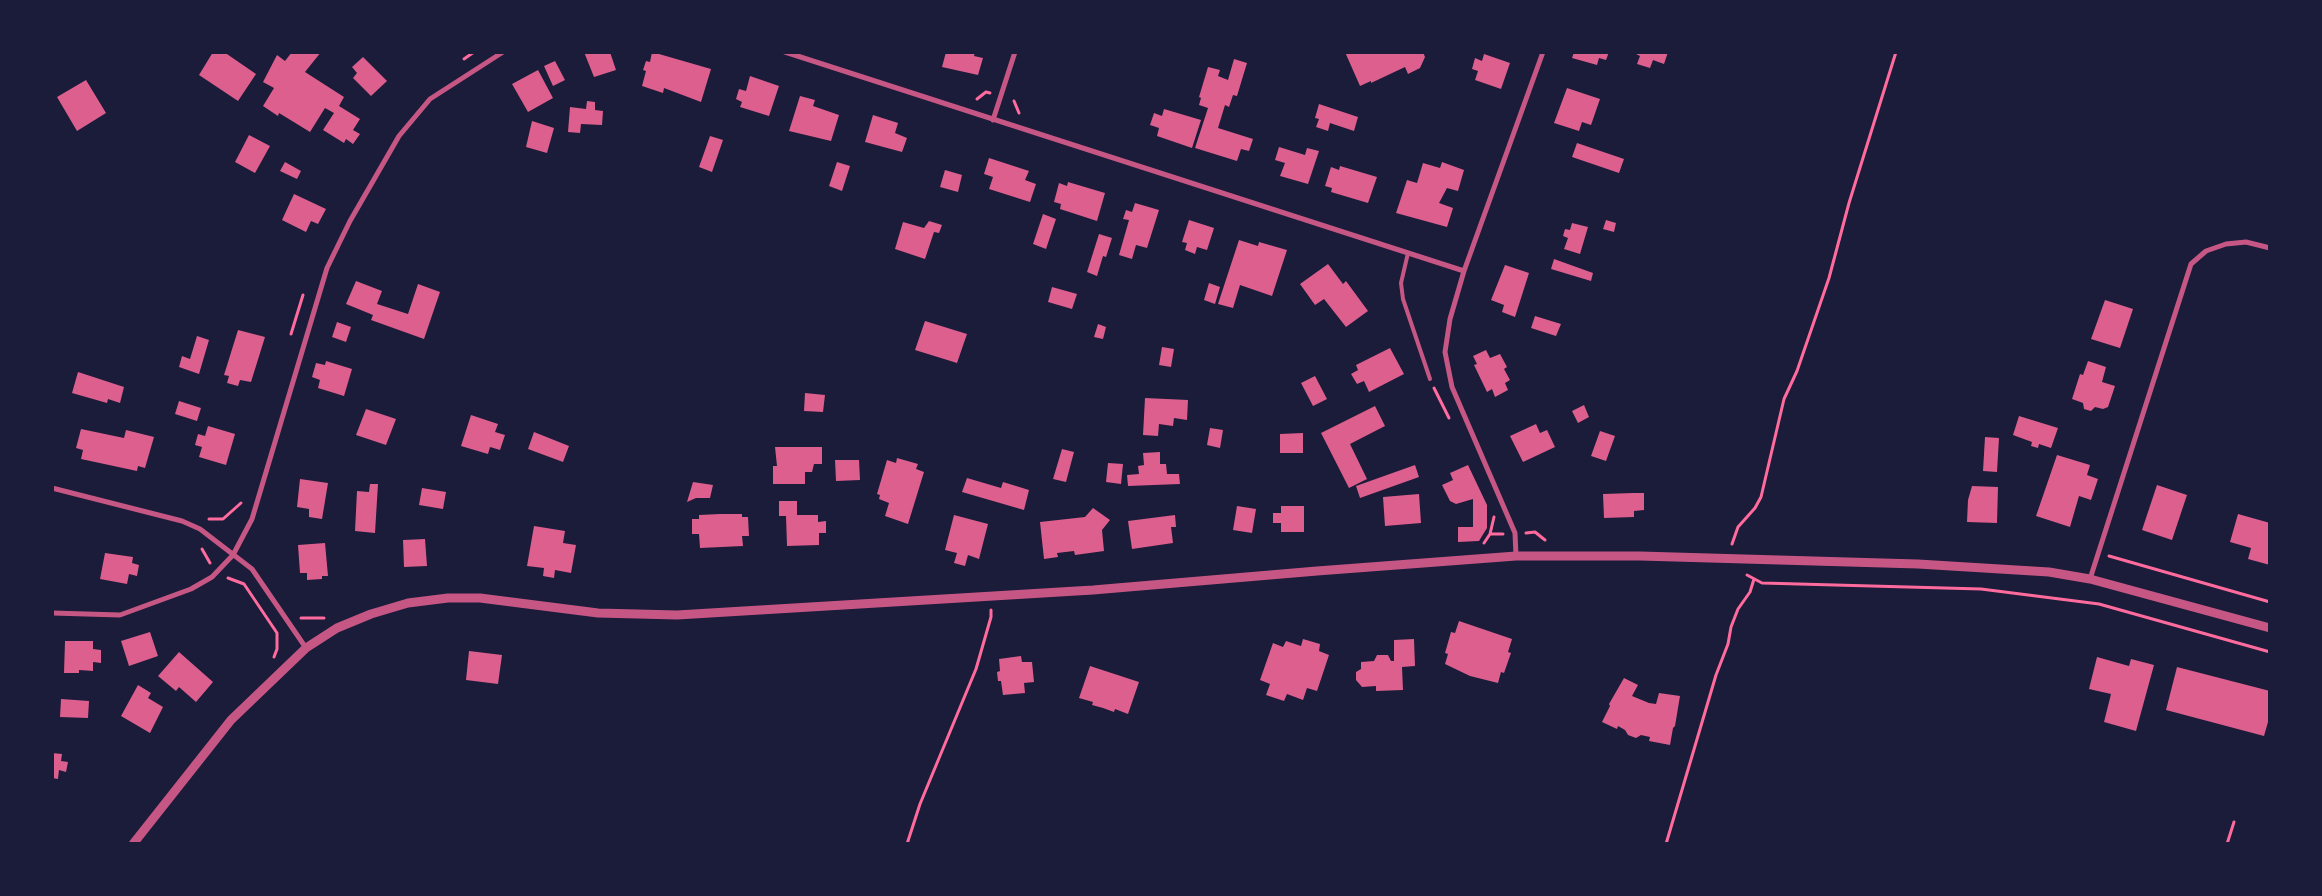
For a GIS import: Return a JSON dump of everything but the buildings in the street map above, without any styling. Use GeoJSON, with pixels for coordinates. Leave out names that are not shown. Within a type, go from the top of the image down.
{"type":"FeatureCollection","features":[{"type":"Feature","properties":{"kind":"street"},"geometry":{"type":"LineString","coordinates":[[52,613],[120,615],[192,589],[212,577],[233,555],[252,518],[327,268],[350,222],[399,136],[430,99],[503,52]]}},
{"type":"Feature","properties":{"kind":"street"},"geometry":{"type":"LineString","coordinates":[[785,52],[1464,271]]}},
{"type":"Feature","properties":{"kind":"street"},"geometry":{"type":"LineString","coordinates":[[993,120],[1014,52]]}},
{"type":"Feature","properties":{"kind":"street"},"geometry":{"type":"LineString","coordinates":[[1516,556],[1515,533],[1452,387],[1445,352],[1450,319],[1464,271],[1543,52]]}},
{"type":"Feature","properties":{"kind":"street"},"geometry":{"type":"LineString","coordinates":[[2090,579],[2191,264],[2206,251],[2226,244],[2246,242],[2270,248]]}},
{"type":"Feature","properties":{"kind":"street"},"geometry":{"type":"LineString","coordinates":[[52,488],[182,521],[214,538],[252,569],[306,648]]}},
{"type":"Feature","properties":{"kind":"street"},"geometry":{"type":"LineString","coordinates":[[132,844],[231,720],[306,648],[338,628],[371,614],[408,603],[448,598],[480,598],[637,616],[677,615],[989,597],[1516,556],[1736,558],[2009,568],[2090,579],[2270,628]]}},
{"type":"Feature","properties":{"kind":"lane"},"geometry":{"type":"LineString","coordinates":[[1408,253],[1401,283],[1403,299],[1430,379]]}},
{"type":"Feature","properties":{"kind":"path"},"geometry":{"type":"LineString","coordinates":[[1736,558],[1732,540],[1738,527],[1755,508],[1761,497],[1784,399],[1797,371],[1829,278],[1852,193],[1896,52]]}},
{"type":"Feature","properties":{"kind":"path"},"geometry":{"type":"LineString","coordinates":[[1430,379],[1442,407],[1452,423]]}},
{"type":"Feature","properties":{"kind":"path"},"geometry":{"type":"LineString","coordinates":[[1478,544],[1484,543],[1490,534],[1494,515]]}},
{"type":"Feature","properties":{"kind":"path"},"geometry":{"type":"LineString","coordinates":[[200,545],[210,565],[224,577],[244,584],[269,622]]}},
{"type":"Feature","properties":{"kind":"path"},"geometry":{"type":"LineString","coordinates":[[2099,553],[2270,602]]}},
{"type":"Feature","properties":{"kind":"path"},"geometry":{"type":"LineString","coordinates":[[1666,844],[1716,674],[1728,644],[1730,628],[1738,610],[1750,592],[1754,579],[1762,583],[1981,589],[2099,604],[2270,652]]}},
{"type":"Feature","properties":{"kind":"path"},"geometry":{"type":"LineString","coordinates":[[907,844],[941,750],[976,669],[991,617],[989,597]]}},
{"type":"Feature","properties":{"kind":"path"},"geometry":{"type":"LineString","coordinates":[[277,634],[303,617],[313,619],[324,618],[332,614]]}},
{"type":"Feature","properties":{"kind":"path"},"geometry":{"type":"LineString","coordinates":[[2227,844],[2234,822]]}}]}
